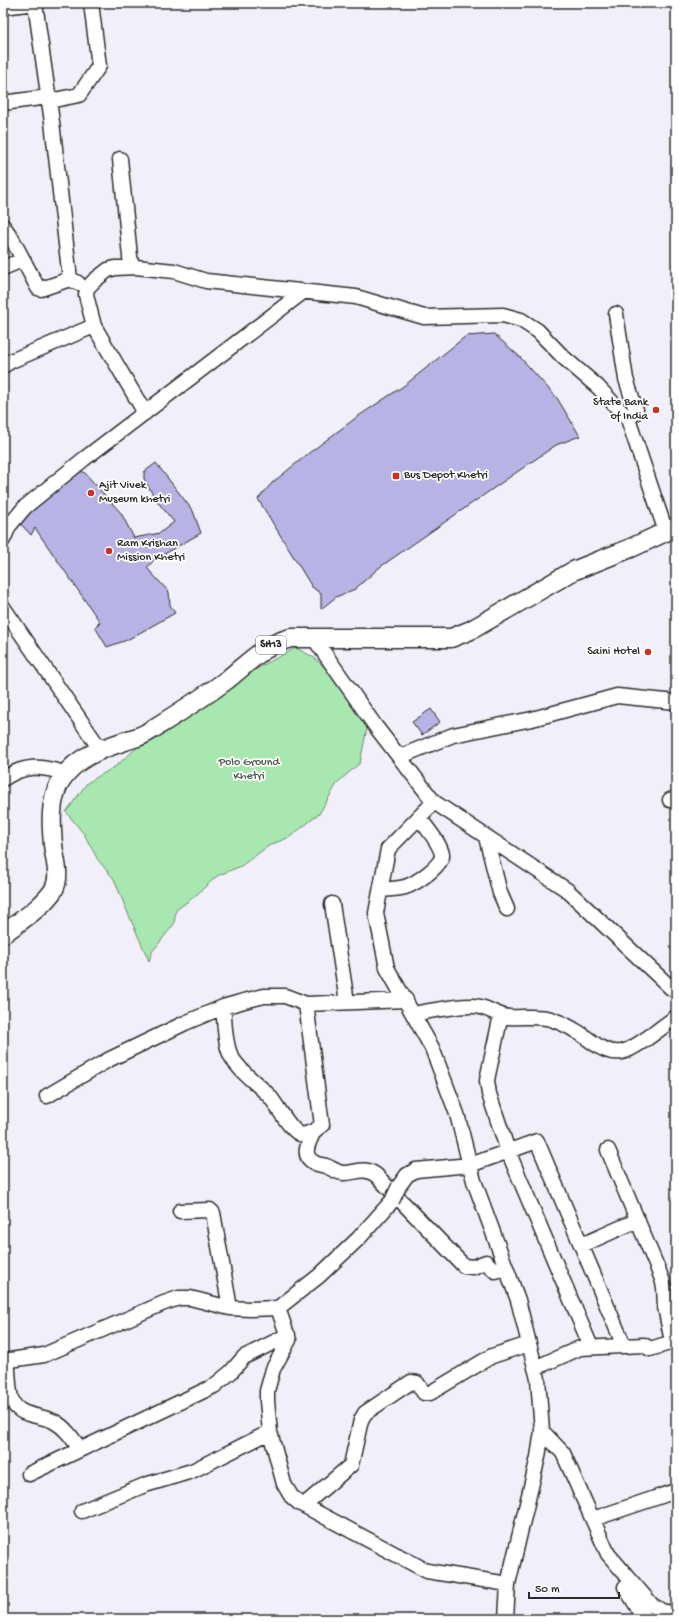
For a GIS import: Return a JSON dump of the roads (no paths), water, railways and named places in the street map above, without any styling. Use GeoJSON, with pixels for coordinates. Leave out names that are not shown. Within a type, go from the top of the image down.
{"type":"FeatureCollection","features":[{"type":"Feature","properties":{"kind":"main road","name":"SH13"},"geometry":{"type":"LineString","coordinates":[[3,934],[34,911],[53,890],[58,873],[53,844],[52,806],[59,784],[66,773],[88,755],[100,749],[146,734],[228,679],[259,653],[278,641],[290,638],[314,637],[451,638],[472,630],[573,571],[671,530]]}},
{"type":"Feature","properties":{"kind":"street"},"geometry":{"type":"LineString","coordinates":[[3,7],[35,3],[49,99],[70,280]]}},
{"type":"Feature","properties":{"kind":"street"},"geometry":{"type":"LineString","coordinates":[[3,103],[78,95],[99,66],[91,3]]}},
{"type":"Feature","properties":{"kind":"street"},"geometry":{"type":"LineString","coordinates":[[120,159],[131,266]]}},
{"type":"Feature","properties":{"kind":"street"},"geometry":{"type":"LineString","coordinates":[[3,224],[39,289],[70,280],[87,288]]}},
{"type":"Feature","properties":{"kind":"street"},"geometry":{"type":"LineString","coordinates":[[3,268],[22,260]]}},
{"type":"Feature","properties":{"kind":"street"},"geometry":{"type":"LineString","coordinates":[[145,412],[94,326],[86,295],[87,288],[108,270],[131,266],[174,271],[206,282],[356,297],[424,317],[503,315],[521,320],[538,331],[563,357],[598,387],[628,419],[671,530]]}},
{"type":"Feature","properties":{"kind":"street"},"geometry":{"type":"LineString","coordinates":[[3,540],[9,526],[25,507],[145,412],[304,292]]}},
{"type":"Feature","properties":{"kind":"street"},"geometry":{"type":"LineString","coordinates":[[616,314],[626,379],[636,410],[635,413],[628,419]]}},
{"type":"Feature","properties":{"kind":"street"},"geometry":{"type":"LineString","coordinates":[[3,366],[94,326]]}},
{"type":"Feature","properties":{"kind":"street"},"geometry":{"type":"LineString","coordinates":[[3,607],[100,749]]}},
{"type":"Feature","properties":{"kind":"street"},"geometry":{"type":"LineString","coordinates":[[314,637],[376,727],[434,802],[567,890],[671,988],[676,990]]}},
{"type":"Feature","properties":{"kind":"street"},"geometry":{"type":"LineString","coordinates":[[399,757],[453,735],[532,719],[617,696],[676,702]]}},
{"type":"Feature","properties":{"kind":"street"},"geometry":{"type":"LineString","coordinates":[[3,779],[23,769],[45,767],[66,773]]}},
{"type":"Feature","properties":{"kind":"street"},"geometry":{"type":"LineString","coordinates":[[434,802],[388,849],[376,913],[387,968],[432,1048],[457,1114],[474,1180],[518,1300],[538,1379],[542,1431],[538,1458],[508,1584],[506,1619]]}},
{"type":"Feature","properties":{"kind":"street"},"geometry":{"type":"LineString","coordinates":[[381,890],[410,885],[433,870],[441,860],[442,856],[440,849],[419,817]]}},
{"type":"Feature","properties":{"kind":"street"},"geometry":{"type":"LineString","coordinates":[[486,837],[500,893],[507,909]]}},
{"type":"Feature","properties":{"kind":"street"},"geometry":{"type":"LineString","coordinates":[[332,904],[347,1002]]}},
{"type":"Feature","properties":{"kind":"street"},"geometry":{"type":"LineString","coordinates":[[47,1096],[108,1060],[223,1007],[264,996],[285,996],[306,1004],[406,1000]]}},
{"type":"Feature","properties":{"kind":"street"},"geometry":{"type":"LineString","coordinates":[[223,1007],[227,1043],[230,1055],[238,1066],[270,1098],[295,1131],[303,1135],[321,1127],[322,1122],[306,1004]]}},
{"type":"Feature","properties":{"kind":"street"},"geometry":{"type":"LineString","coordinates":[[413,1014],[474,1006],[485,1007],[501,1015],[509,1017],[534,1016],[551,1019],[576,1031],[598,1047],[610,1051],[622,1052],[635,1046],[676,1017]]}},
{"type":"Feature","properties":{"kind":"street"},"geometry":{"type":"LineString","coordinates":[[501,1015],[487,1082],[489,1094],[508,1151],[591,1347]]}},
{"type":"Feature","properties":{"kind":"street"},"geometry":{"type":"LineString","coordinates":[[314,1131],[307,1146],[306,1152],[307,1157],[314,1163],[344,1173],[365,1170],[370,1171],[376,1175],[464,1266],[473,1267],[486,1262],[495,1271],[506,1268]]}},
{"type":"Feature","properties":{"kind":"street"},"geometry":{"type":"LineString","coordinates":[[80,1449],[66,1431],[54,1422],[24,1413],[17,1408],[12,1400],[5,1361],[44,1355],[164,1303],[179,1298],[190,1298],[230,1308],[278,1308],[319,1276],[360,1238],[392,1201],[398,1186],[407,1175],[416,1170],[470,1165],[536,1142],[538,1142],[624,1346]]}},
{"type":"Feature","properties":{"kind":"street"},"geometry":{"type":"LineString","coordinates":[[535,1368],[580,1348],[644,1345],[650,1349],[674,1341],[665,1307],[662,1279],[608,1150]]}},
{"type":"Feature","properties":{"kind":"street"},"geometry":{"type":"LineString","coordinates":[[180,1210],[210,1210],[213,1213],[230,1308]]}},
{"type":"Feature","properties":{"kind":"street"},"geometry":{"type":"LineString","coordinates":[[582,1245],[638,1220]]}},
{"type":"Feature","properties":{"kind":"street"},"geometry":{"type":"LineString","coordinates":[[278,1308],[289,1340],[273,1368],[267,1390],[270,1432],[284,1484],[291,1496],[304,1505],[427,1571],[508,1584]]}},
{"type":"Feature","properties":{"kind":"street"},"geometry":{"type":"LineString","coordinates":[[29,1474],[214,1386],[231,1372],[244,1357],[288,1335]]}},
{"type":"Feature","properties":{"kind":"street"},"geometry":{"type":"LineString","coordinates":[[304,1505],[351,1465],[361,1420],[365,1413],[411,1382],[416,1382],[424,1393],[430,1393],[492,1356],[529,1344]]}},
{"type":"Feature","properties":{"kind":"street"},"geometry":{"type":"LineString","coordinates":[[542,1431],[563,1453],[594,1519],[614,1568],[645,1619]]}},
{"type":"Feature","properties":{"kind":"street"},"geometry":{"type":"LineString","coordinates":[[82,1512],[145,1485],[192,1471],[270,1432]]}},
{"type":"Feature","properties":{"kind":"street"},"geometry":{"type":"LineString","coordinates":[[594,1519],[676,1491]]}},
{"type":"Feature","properties":{"kind":"street"},"geometry":{"type":"LineString","coordinates":[[608,1554],[652,1605],[662,1611],[676,1614]]}},
{"type":"Feature","properties":{"kind":"place","name":"State Bank of India"},"geometry":{"type":"Point","coordinates":[656,410]}},
{"type":"Feature","properties":{"kind":"place","name":"Bus Depot Khetri"},"geometry":{"type":"Point","coordinates":[396,476]}},
{"type":"Feature","properties":{"kind":"place","name":"Ajit Vivek Museum khetri"},"geometry":{"type":"Point","coordinates":[91,493]}},
{"type":"Feature","properties":{"kind":"place","name":"Ram Krishan Mission Khetri"},"geometry":{"type":"Point","coordinates":[109,551]}},
{"type":"Feature","properties":{"kind":"place","name":"Saini Hotel"},"geometry":{"type":"Point","coordinates":[648,652]}},
{"type":"Feature","properties":{"kind":"park label","name":"Polo Ground Khetri"},"geometry":{"type":"Point","coordinates":[249,770]}}]}
